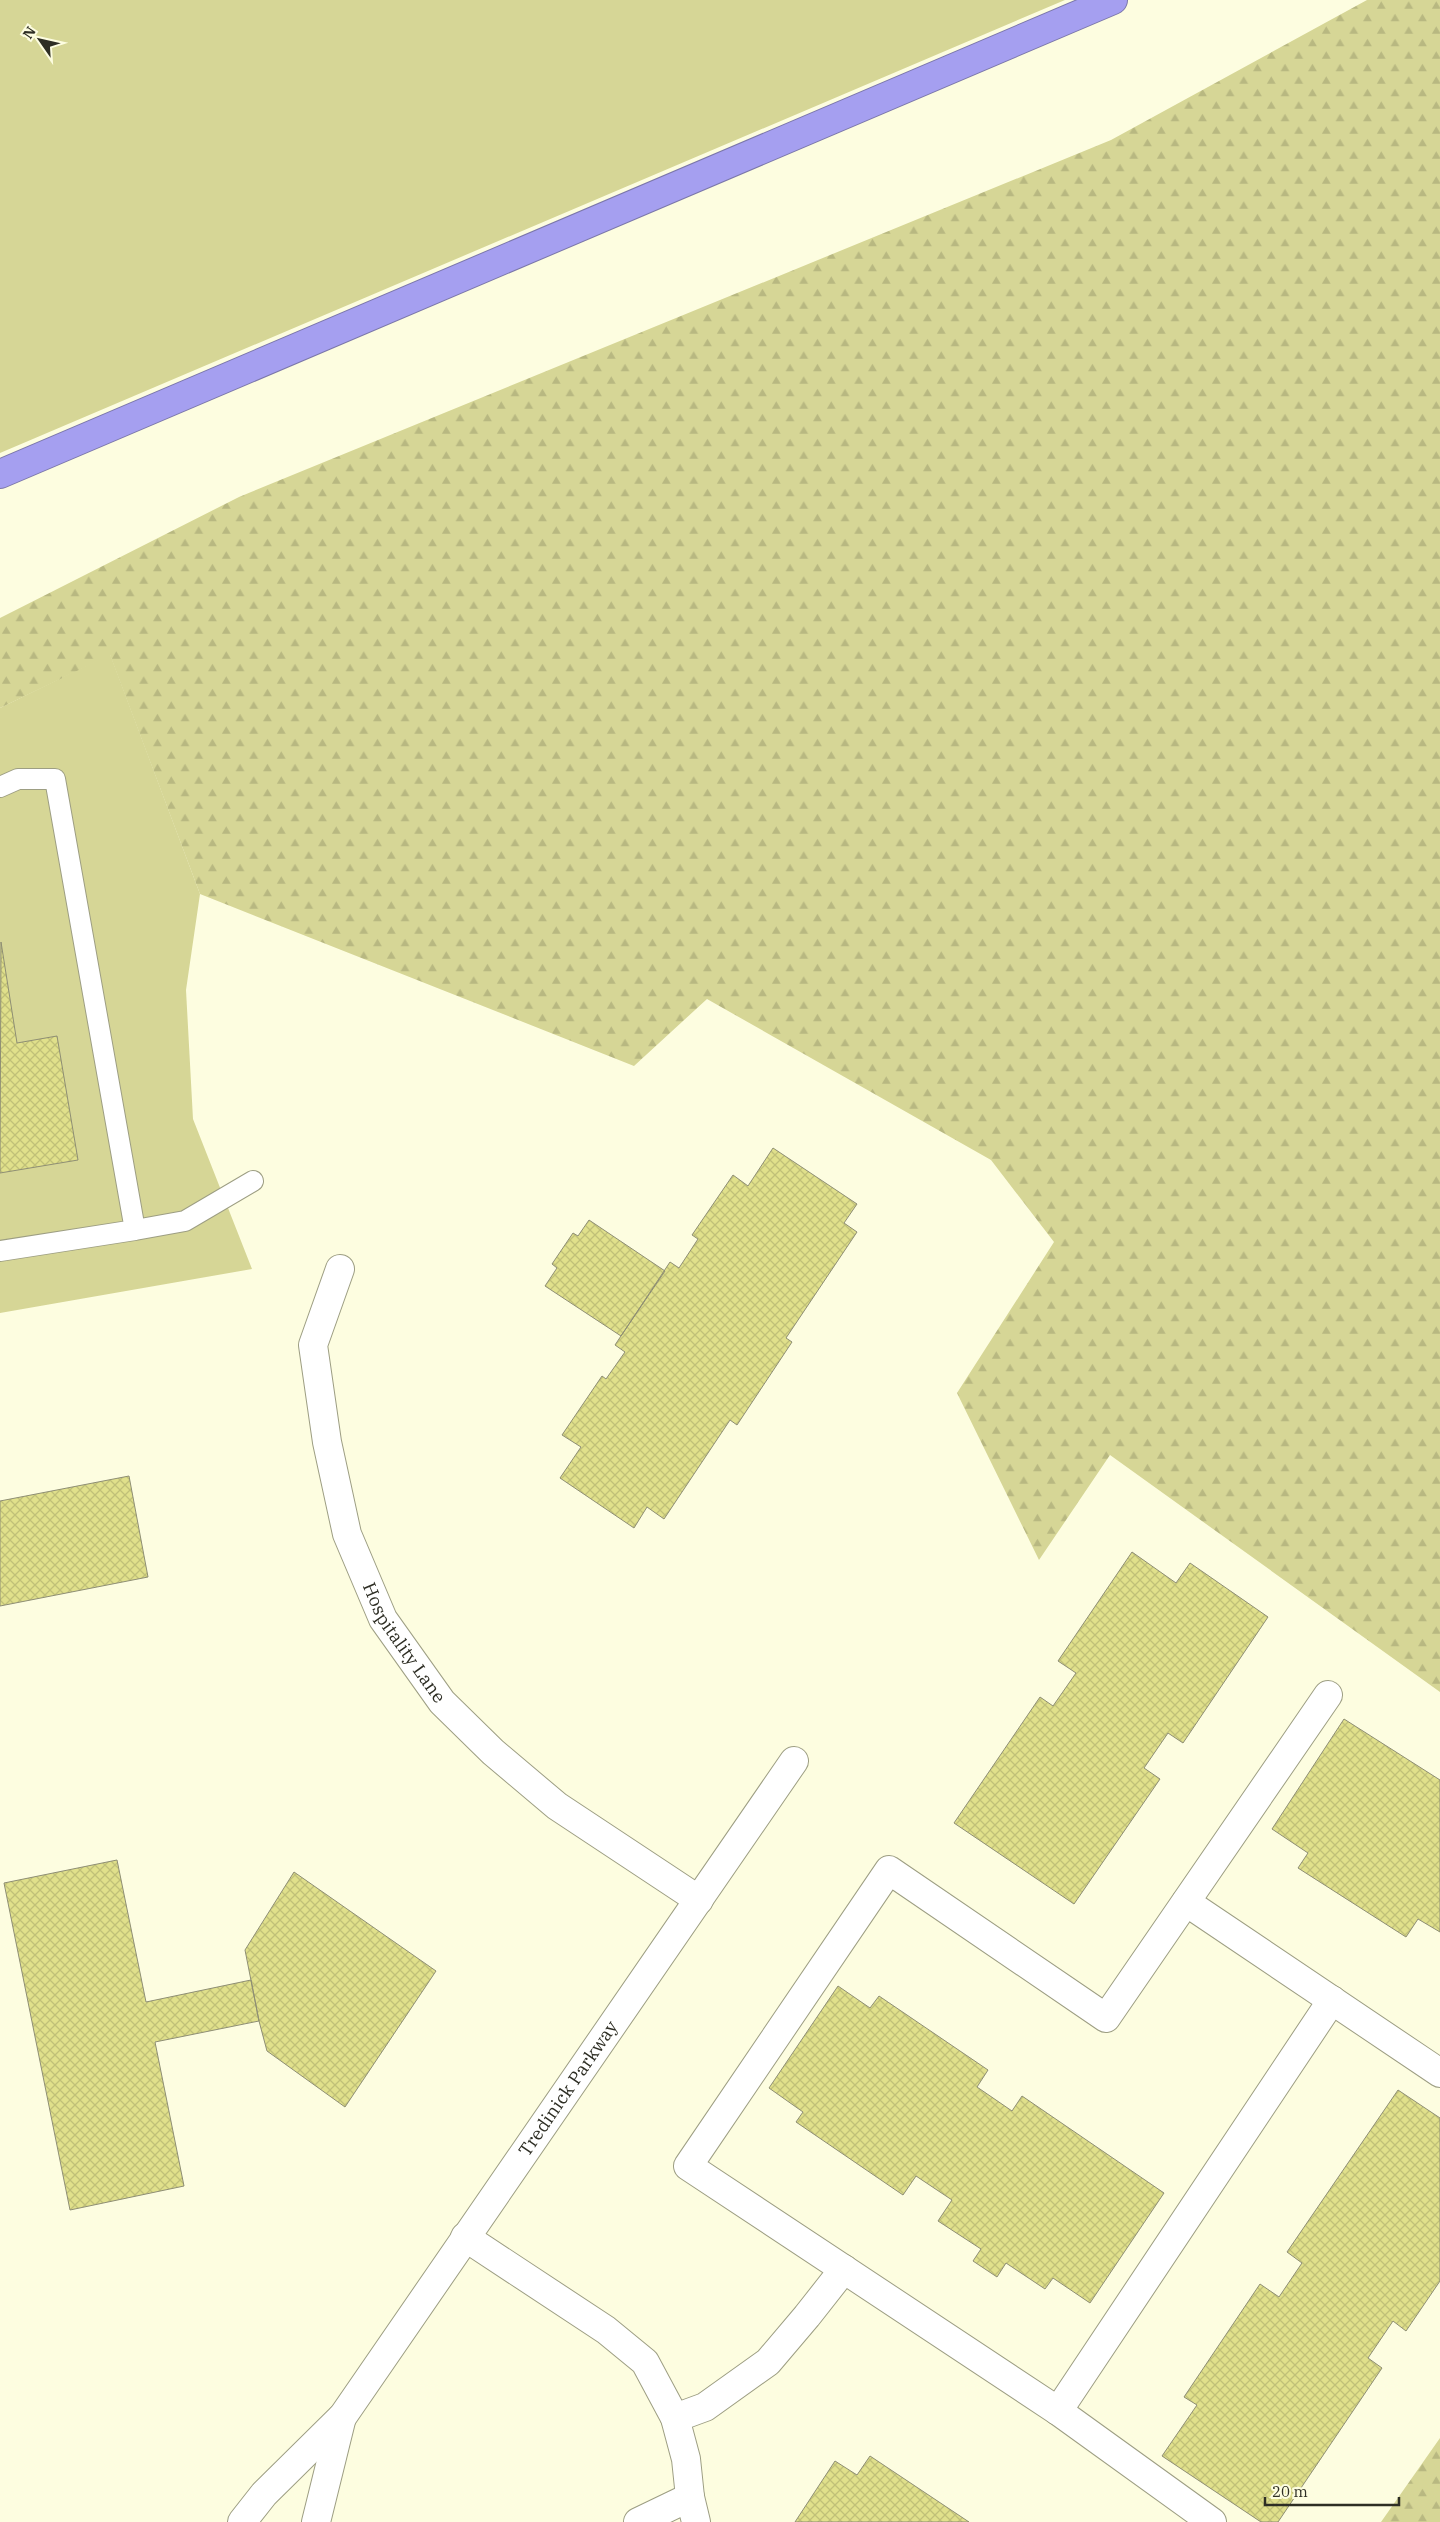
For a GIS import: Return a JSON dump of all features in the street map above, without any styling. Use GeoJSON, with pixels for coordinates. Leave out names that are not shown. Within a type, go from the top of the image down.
{"type":"FeatureCollection","features":[{"type":"Feature","properties":{"kind":"highway"},"geometry":{"type":"LineString","coordinates":[[0,474],[1113,0]]}},
{"type":"Feature","properties":{"kind":"street","name":"Hospitality Lane"},"geometry":{"type":"LineString","coordinates":[[340,1268],[313,1345],[327,1442],[346,1534],[383,1619],[442,1702],[493,1752],[557,1806],[699,1900]]}},
{"type":"Feature","properties":{"kind":"street"},"geometry":{"type":"LineString","coordinates":[[1212,2522],[1058,2411],[688,2166],[889,1870],[1106,2018],[1328,1695]]}},
{"type":"Feature","properties":{"kind":"street","name":"Tredinick Parkway"},"geometry":{"type":"LineString","coordinates":[[242,2522],[264,2494],[343,2416],[794,1760]]}},
{"type":"Feature","properties":{"kind":"street"},"geometry":{"type":"LineString","coordinates":[[1186,1902],[1440,2073]]}},
{"type":"Feature","properties":{"kind":"street"},"geometry":{"type":"LineString","coordinates":[[1058,2411],[1332,2000]]}},
{"type":"Feature","properties":{"kind":"street"},"geometry":{"type":"LineString","coordinates":[[465,2238],[606,2330],[645,2362],[675,2418],[686,2459],[693,2510],[638,2522]]}},
{"type":"Feature","properties":{"kind":"street"},"geometry":{"type":"LineString","coordinates":[[675,2418],[705,2407],[768,2362],[844,2269]]}},
{"type":"Feature","properties":{"kind":"street","name":"Tredinick Parkway"},"geometry":{"type":"LineString","coordinates":[[316,2522],[343,2416]]}},
{"type":"Feature","properties":{"kind":"lane"},"geometry":{"type":"LineString","coordinates":[[0,787],[18,779],[55,779],[135,1230]]}},
{"type":"Feature","properties":{"kind":"lane"},"geometry":{"type":"LineString","coordinates":[[0,1251],[185,1221],[253,1181]]}},
{"type":"Feature","properties":{"kind":"green space"},"geometry":{"type":"Polygon","coordinates":[[[0,0],[1065,0],[0,453],[0,0]]]}},
{"type":"Feature","properties":{"kind":"green space"},"geometry":{"type":"Polygon","coordinates":[[[1367,0],[1440,0],[1440,1692],[1110,1455],[1039,1560],[957,1393],[1054,1242],[991,1160],[707,999],[634,1066],[200,894],[110,655],[0,708],[0,618],[239,497],[1111,140],[1367,0]]]}},
{"type":"Feature","properties":{"kind":"green space"},"geometry":{"type":"Polygon","coordinates":[[[110,654],[200,894],[186,990],[193,1119],[252,1269],[0,1313],[0,708],[110,654]]]}},
{"type":"Feature","properties":{"kind":"green space"},"geometry":{"type":"Polygon","coordinates":[[[1440,2438],[1440,2522],[1381,2522],[1440,2438]]]}},
{"type":"Feature","properties":{"kind":"building"},"geometry":{"type":"Polygon","coordinates":[[[1,942],[17,1043],[57,1036],[78,1160],[0,1173],[1,942]]]}},
{"type":"Feature","properties":{"kind":"building"},"geometry":{"type":"Polygon","coordinates":[[[773,1148],[857,1204],[844,1223],[857,1232],[786,1338],[792,1342],[737,1425],[730,1420],[664,1519],[647,1507],[634,1528],[560,1478],[581,1447],[562,1435],[602,1376],[606,1379],[625,1352],[615,1345],[670,1262],[679,1268],[698,1239],[692,1235],[733,1175],[748,1186],[773,1148]]]}},
{"type":"Feature","properties":{"kind":"building"},"geometry":{"type":"Polygon","coordinates":[[[589,1220],[665,1271],[621,1336],[545,1286],[557,1268],[552,1264],[573,1233],[578,1236],[589,1220]]]}},
{"type":"Feature","properties":{"kind":"building"},"geometry":{"type":"Polygon","coordinates":[[[129,1476],[148,1577],[0,1606],[0,1501],[129,1476]]]}},
{"type":"Feature","properties":{"kind":"building"},"geometry":{"type":"Polygon","coordinates":[[[1132,1552],[1176,1583],[1190,1563],[1268,1617],[1183,1743],[1168,1733],[1144,1768],[1160,1779],[1074,1904],[954,1823],[1040,1697],[1053,1706],[1076,1673],[1058,1661],[1132,1552]]]}},
{"type":"Feature","properties":{"kind":"building"},"geometry":{"type":"Polygon","coordinates":[[[1344,1719],[1440,1780],[1440,1932],[1418,1919],[1406,1937],[1298,1868],[1308,1853],[1272,1829],[1344,1719]]]}},
{"type":"Feature","properties":{"kind":"building"},"geometry":{"type":"Polygon","coordinates":[[[117,1860],[146,2002],[251,1980],[259,2021],[155,2042],[184,2186],[70,2210],[4,1883],[117,1860]]]}},
{"type":"Feature","properties":{"kind":"building"},"geometry":{"type":"Polygon","coordinates":[[[294,1872],[436,1971],[345,2107],[267,2051],[259,2021],[245,1950],[294,1872]]]}},
{"type":"Feature","properties":{"kind":"building"},"geometry":{"type":"Polygon","coordinates":[[[838,1986],[870,2008],[879,1996],[988,2070],[977,2087],[1012,2111],[1022,2096],[1164,2193],[1090,2303],[1053,2278],[1045,2289],[1006,2263],[997,2277],[973,2261],[981,2249],[938,2221],[952,2200],[916,2176],[903,2195],[796,2122],[803,2112],[769,2088],[838,1986]]]}},
{"type":"Feature","properties":{"kind":"building"},"geometry":{"type":"Polygon","coordinates":[[[1398,2090],[1440,2118],[1440,2281],[1406,2331],[1393,2321],[1368,2358],[1382,2368],[1278,2522],[1261,2522],[1162,2456],[1197,2405],[1184,2397],[1260,2284],[1279,2297],[1302,2263],[1287,2252],[1398,2090]]]}},
{"type":"Feature","properties":{"kind":"building"},"geometry":{"type":"Polygon","coordinates":[[[870,2456],[969,2522],[795,2522],[835,2461],[857,2475],[870,2456]]]}}]}
